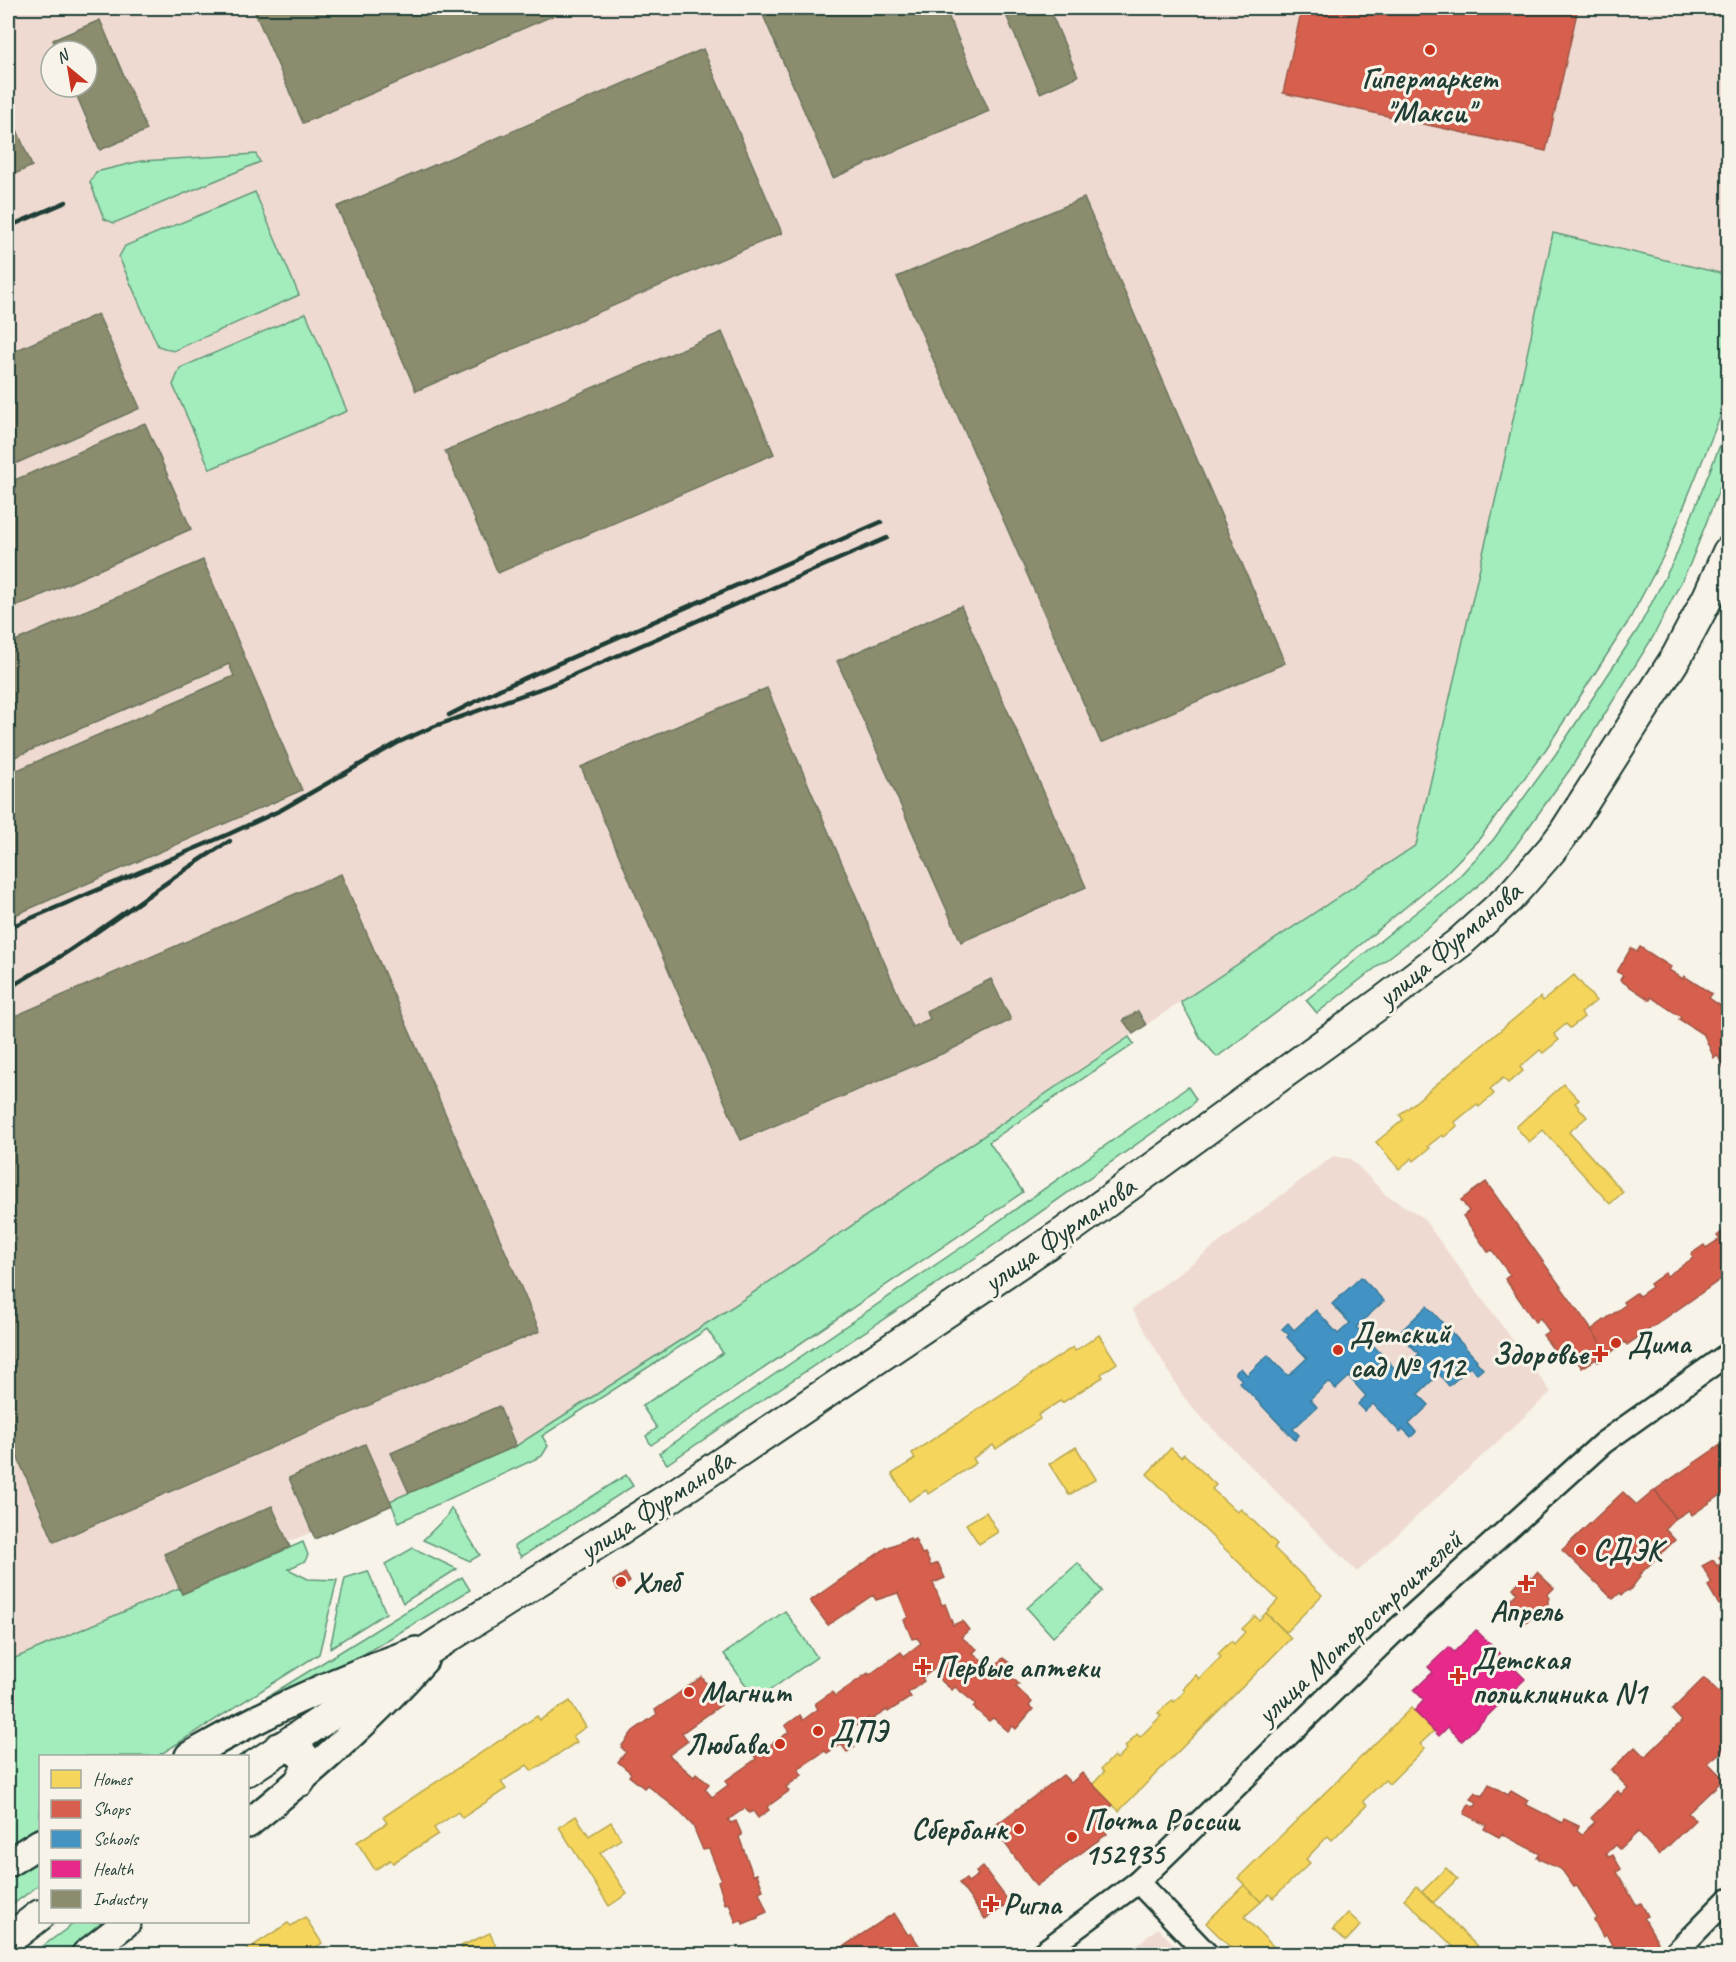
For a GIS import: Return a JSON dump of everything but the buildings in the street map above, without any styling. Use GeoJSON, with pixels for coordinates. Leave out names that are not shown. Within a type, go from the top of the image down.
{"type":"FeatureCollection","features":[{"type":"Feature","properties":{"kind":"main road","name":"улица Фурманова"},"geometry":{"type":"LineString","coordinates":[[249,1769],[439,1643],[671,1497],[1065,1232],[1386,999],[1459,943],[1509,898],[1564,833],[1677,656],[1708,597],[1728,552]]}},
{"type":"Feature","properties":{"kind":"main road"},"geometry":{"type":"LineString","coordinates":[[280,1747],[293,1748],[303,1755],[307,1768],[300,1781]]}},
{"type":"Feature","properties":{"kind":"main road"},"geometry":{"type":"LineString","coordinates":[[8,1940],[39,1917]]}},
{"type":"Feature","properties":{"kind":"street","name":"улица Моторостроителей"},"geometry":{"type":"LineString","coordinates":[[1041,1954],[1138,1882],[1393,1633],[1604,1443],[1728,1354]]}},
{"type":"Feature","properties":{"kind":"street"},"geometry":{"type":"LineString","coordinates":[[191,1755],[234,1730],[315,1690],[357,1672],[439,1643]]}},
{"type":"Feature","properties":{"kind":"street"},"geometry":{"type":"LineString","coordinates":[[249,1823],[337,1749],[399,1688],[439,1643]]}},
{"type":"Feature","properties":{"kind":"street"},"geometry":{"type":"LineString","coordinates":[[264,1716],[272,1716],[283,1724],[286,1736],[280,1747]]}},
{"type":"Feature","properties":{"kind":"street"},"geometry":{"type":"LineString","coordinates":[[8,1863],[39,1844]]}},
{"type":"Feature","properties":{"kind":"street"},"geometry":{"type":"LineString","coordinates":[[1138,1882],[1207,1954]]}},
{"type":"Feature","properties":{"kind":"street"},"geometry":{"type":"LineString","coordinates":[[1674,1954],[1728,1899]]}},
{"type":"Feature","properties":{"kind":"street"},"geometry":{"type":"LineString","coordinates":[[86,1954],[126,1923]]}},
{"type":"Feature","properties":{"kind":"shaded area"},"geometry":{"type":"Polygon","coordinates":[[[8,8],[1728,8],[1728,275],[1553,233],[1502,471],[1416,845],[1171,1008],[732,1307],[516,1446],[390,1501],[392,1505],[315,1539],[312,1532],[288,1542],[290,1547],[182,1594],[179,1588],[8,1661],[8,8]]]}},
{"type":"Feature","properties":{"kind":"shaded area","name":"Детский сад № 112"},"geometry":{"type":"Polygon","coordinates":[[[1333,1156],[1351,1159],[1386,1195],[1422,1217],[1551,1392],[1357,1572],[1196,1412],[1183,1396],[1132,1309],[1333,1156]]]}},
{"type":"Feature","properties":{"kind":"shaded area"},"geometry":{"type":"Polygon","coordinates":[[[1158,1928],[1183,1954],[1123,1954],[1135,1946],[1158,1928]]]}},
{"type":"Feature","properties":{"kind":"green space"},"geometry":{"type":"Polygon","coordinates":[[[256,154],[260,162],[114,223],[104,219],[90,182],[96,172],[141,161],[256,154]]]}},
{"type":"Feature","properties":{"kind":"green space"},"geometry":{"type":"Polygon","coordinates":[[[255,192],[299,295],[173,351],[158,346],[119,257],[125,246],[255,192]]]}},
{"type":"Feature","properties":{"kind":"green space"},"geometry":{"type":"Polygon","coordinates":[[[1553,233],[1728,275],[1728,393],[1665,553],[1628,622],[1546,749],[1480,838],[1445,874],[1305,991],[1217,1057],[1200,1037],[1181,1002],[1416,845],[1502,471],[1553,233]]]}},
{"type":"Feature","properties":{"kind":"green space"},"geometry":{"type":"Polygon","coordinates":[[[306,313],[347,411],[210,469],[173,385],[180,368],[306,313]]]}},
{"type":"Feature","properties":{"kind":"green space"},"geometry":{"type":"Polygon","coordinates":[[[1728,425],[1728,467],[1690,564],[1653,637],[1571,768],[1511,852],[1491,874],[1457,905],[1317,1013],[1306,1000],[1454,882],[1493,840],[1555,755],[1638,629],[1675,558],[1728,425]]]}},
{"type":"Feature","properties":{"kind":"green space"},"geometry":{"type":"Polygon","coordinates":[[[1129,1037],[1134,1044],[989,1142],[1023,1192],[651,1445],[646,1436],[657,1428],[642,1406],[723,1353],[707,1329],[542,1436],[548,1446],[542,1456],[399,1522],[390,1501],[516,1446],[732,1307],[1129,1037]]]}},
{"type":"Feature","properties":{"kind":"green space"},"geometry":{"type":"Polygon","coordinates":[[[1188,1087],[1196,1099],[1192,1105],[981,1254],[667,1464],[659,1453],[972,1240],[1188,1087]]]}},
{"type":"Feature","properties":{"kind":"green space"},"geometry":{"type":"Polygon","coordinates":[[[626,1475],[633,1486],[521,1557],[514,1546],[626,1475]]]}},
{"type":"Feature","properties":{"kind":"green space"},"geometry":{"type":"Polygon","coordinates":[[[451,1508],[480,1555],[470,1561],[423,1540],[447,1516],[451,1508]]]}},
{"type":"Feature","properties":{"kind":"green space"},"geometry":{"type":"Polygon","coordinates":[[[303,1542],[308,1555],[305,1561],[288,1569],[308,1579],[337,1580],[319,1654],[160,1755],[39,1755],[39,1828],[8,1847],[8,1661],[179,1588],[182,1594],[303,1542]]]}},
{"type":"Feature","properties":{"kind":"green space"},"geometry":{"type":"Polygon","coordinates":[[[413,1548],[457,1569],[403,1603],[385,1564],[413,1548]]]}},
{"type":"Feature","properties":{"kind":"green space"},"geometry":{"type":"Polygon","coordinates":[[[1078,1563],[1102,1591],[1053,1637],[1027,1608],[1078,1563]]]}},
{"type":"Feature","properties":{"kind":"green space"},"geometry":{"type":"Polygon","coordinates":[[[368,1571],[386,1613],[330,1648],[345,1578],[368,1571]]]}},
{"type":"Feature","properties":{"kind":"green space"},"geometry":{"type":"Polygon","coordinates":[[[462,1577],[470,1590],[331,1674],[249,1708],[462,1577]]]}},
{"type":"Feature","properties":{"kind":"green space"},"geometry":{"type":"Polygon","coordinates":[[[785,1611],[817,1657],[756,1700],[724,1654],[785,1611]]]}},
{"type":"Feature","properties":{"kind":"green space"},"geometry":{"type":"Polygon","coordinates":[[[39,1859],[39,1885],[8,1908],[8,1879],[39,1859]]]}},
{"type":"Feature","properties":{"kind":"green space"},"geometry":{"type":"Polygon","coordinates":[[[75,1923],[109,1923],[68,1954],[32,1954],[75,1923]]]}},
{"type":"Feature","properties":{"kind":"railway"},"geometry":{"type":"LineString","coordinates":[[8,227],[66,202]]}},
{"type":"Feature","properties":{"kind":"railway"},"geometry":{"type":"LineString","coordinates":[[449,715],[500,689],[881,522]]}},
{"type":"Feature","properties":{"kind":"railway"},"geometry":{"type":"LineString","coordinates":[[8,928],[281,810],[399,742],[435,726],[548,686],[887,538]]}},
{"type":"Feature","properties":{"kind":"railway"},"geometry":{"type":"LineString","coordinates":[[8,988],[65,953],[230,841]]}},
{"type":"Feature","properties":{"kind":"place","name":"Гипермаркет \"Макси\""},"geometry":{"type":"Point","coordinates":[1430,50]}},
{"type":"Feature","properties":{"kind":"place","name":"Дима"},"geometry":{"type":"Point","coordinates":[1616,1343]}},
{"type":"Feature","properties":{"kind":"place","name":"Детский сад № 112"},"geometry":{"type":"Point","coordinates":[1338,1350]}},
{"type":"Feature","properties":{"kind":"place","name":"Здоровье"},"geometry":{"type":"Point","coordinates":[1600,1354]}},
{"type":"Feature","properties":{"kind":"place","name":"СДЭК"},"geometry":{"type":"Point","coordinates":[1581,1550]}},
{"type":"Feature","properties":{"kind":"place","name":"Хлеб"},"geometry":{"type":"Point","coordinates":[621,1582]}},
{"type":"Feature","properties":{"kind":"place","name":"Апрель"},"geometry":{"type":"Point","coordinates":[1526,1583]}},
{"type":"Feature","properties":{"kind":"place","name":"Первые аптеки"},"geometry":{"type":"Point","coordinates":[923,1667]}},
{"type":"Feature","properties":{"kind":"place","name":"Детская поликлиника N1"},"geometry":{"type":"Point","coordinates":[1458,1676]}},
{"type":"Feature","properties":{"kind":"place","name":"Магнит"},"geometry":{"type":"Point","coordinates":[689,1692]}},
{"type":"Feature","properties":{"kind":"place","name":"ДПЭ"},"geometry":{"type":"Point","coordinates":[818,1731]}},
{"type":"Feature","properties":{"kind":"place","name":"Любава"},"geometry":{"type":"Point","coordinates":[780,1744]}},
{"type":"Feature","properties":{"kind":"place","name":"Сбербанк"},"geometry":{"type":"Point","coordinates":[1019,1829]}},
{"type":"Feature","properties":{"kind":"place","name":"Почта России 152935"},"geometry":{"type":"Point","coordinates":[1072,1837]}},
{"type":"Feature","properties":{"kind":"place","name":"Ригла"},"geometry":{"type":"Point","coordinates":[991,1904]}}]}
